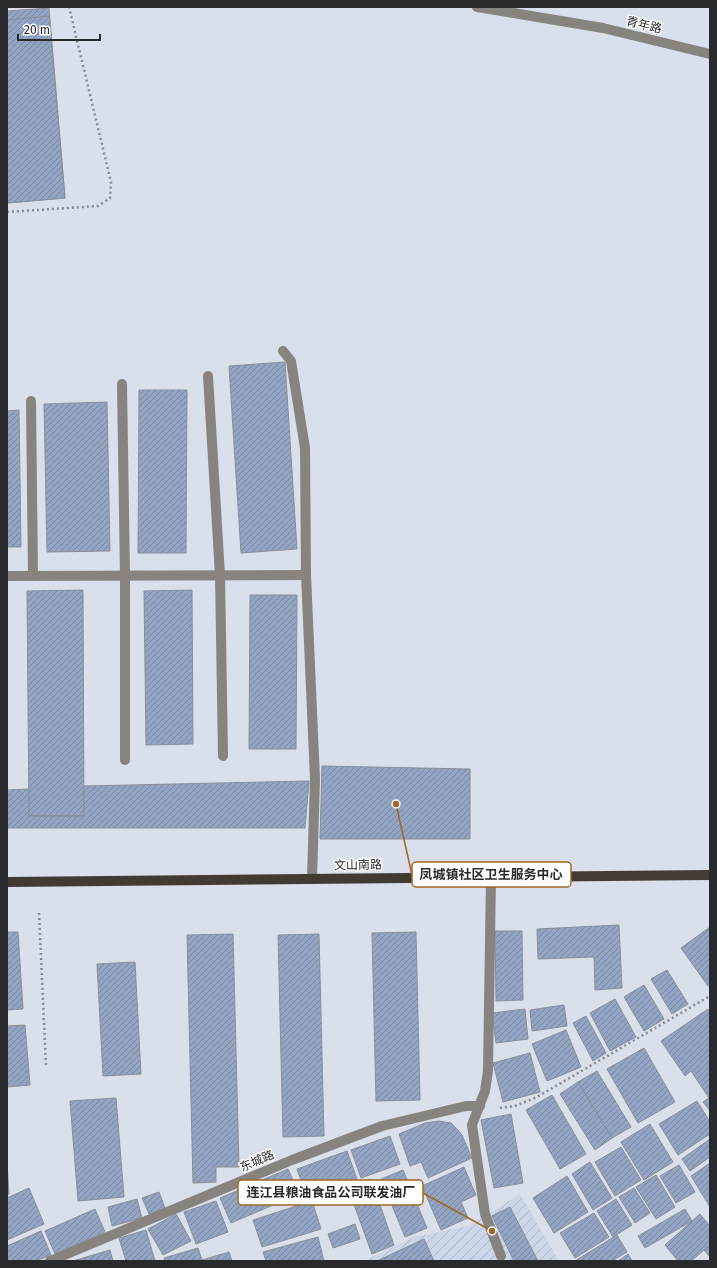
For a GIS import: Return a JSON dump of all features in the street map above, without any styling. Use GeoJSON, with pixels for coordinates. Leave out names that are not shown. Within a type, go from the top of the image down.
{"type":"FeatureCollection","features":[{"type":"Feature","properties":{"kind":"main road","name":"文山南路"},"geometry":{"type":"LineString","coordinates":[[7,882],[710,875]]}},
{"type":"Feature","properties":{"kind":"street","name":"青年路"},"geometry":{"type":"LineString","coordinates":[[477,7],[603,28],[710,54]]}},
{"type":"Feature","properties":{"kind":"street"},"geometry":{"type":"LineString","coordinates":[[283,351],[291,361],[305,448],[306,575],[315,779],[312,879]]}},
{"type":"Feature","properties":{"kind":"street"},"geometry":{"type":"LineString","coordinates":[[208,376],[220,575],[223,756]]}},
{"type":"Feature","properties":{"kind":"street"},"geometry":{"type":"LineString","coordinates":[[122,384],[125,576],[125,760]]}},
{"type":"Feature","properties":{"kind":"street"},"geometry":{"type":"LineString","coordinates":[[31,401],[33,576]]}},
{"type":"Feature","properties":{"kind":"street"},"geometry":{"type":"LineString","coordinates":[[7,576],[306,575]]}},
{"type":"Feature","properties":{"kind":"street"},"geometry":{"type":"LineString","coordinates":[[491,877],[488,1070],[485,1091],[472,1125],[485,1214],[501,1256]]}},
{"type":"Feature","properties":{"kind":"street","name":"东城路"},"geometry":{"type":"LineString","coordinates":[[50,1261],[292,1160],[382,1126],[466,1106],[480,1106]]}},
{"type":"Feature","properties":{"kind":"path"},"geometry":{"type":"LineString","coordinates":[[7,212],[98,206],[110,198],[111,182],[69,7]]}},
{"type":"Feature","properties":{"kind":"path"},"geometry":{"type":"LineString","coordinates":[[38,913],[46,1066]]}},
{"type":"Feature","properties":{"kind":"path"},"geometry":{"type":"LineString","coordinates":[[480,1106],[495,1109],[516,1106],[537,1097],[710,996]]}},
{"type":"Feature","properties":{"kind":"shaded area"},"geometry":{"type":"Polygon","coordinates":[[[520,1194],[559,1261],[364,1261],[414,1237],[469,1226],[520,1194]]]}},
{"type":"Feature","properties":{"kind":"building"},"geometry":{"type":"Polygon","coordinates":[[[49,8],[65,198],[7,203],[7,11],[49,8]]]}},
{"type":"Feature","properties":{"kind":"building"},"geometry":{"type":"Polygon","coordinates":[[[49,16],[65,198],[7,203],[7,20],[49,16]]]}},
{"type":"Feature","properties":{"kind":"building"},"geometry":{"type":"Polygon","coordinates":[[[285,362],[297,549],[241,553],[229,366],[285,362]]]}},
{"type":"Feature","properties":{"kind":"building"},"geometry":{"type":"Polygon","coordinates":[[[139,390],[187,390],[186,553],[138,553],[139,390]]]}},
{"type":"Feature","properties":{"kind":"building"},"geometry":{"type":"Polygon","coordinates":[[[107,402],[110,551],[47,552],[44,404],[107,402]]]}},
{"type":"Feature","properties":{"kind":"building"},"geometry":{"type":"Polygon","coordinates":[[[19,410],[21,547],[7,547],[7,411],[19,410]]]}},
{"type":"Feature","properties":{"kind":"building"},"geometry":{"type":"Polygon","coordinates":[[[83,590],[84,816],[29,816],[27,591],[83,590]]]}},
{"type":"Feature","properties":{"kind":"building"},"geometry":{"type":"Polygon","coordinates":[[[192,590],[193,744],[146,745],[144,591],[192,590]]]}},
{"type":"Feature","properties":{"kind":"building"},"geometry":{"type":"Polygon","coordinates":[[[250,595],[297,595],[296,749],[249,749],[250,595]]]}},
{"type":"Feature","properties":{"kind":"building"},"geometry":{"type":"Polygon","coordinates":[[[322,766],[470,769],[470,839],[320,839],[322,766]]]}},
{"type":"Feature","properties":{"kind":"building"},"geometry":{"type":"Polygon","coordinates":[[[309,781],[305,828],[7,828],[7,790],[29,789],[29,816],[84,816],[84,786],[309,781]]]}},
{"type":"Feature","properties":{"kind":"building"},"geometry":{"type":"Polygon","coordinates":[[[619,925],[622,988],[595,990],[594,957],[538,959],[537,929],[619,925]]]}},
{"type":"Feature","properties":{"kind":"building"},"geometry":{"type":"Polygon","coordinates":[[[710,927],[710,985],[708,986],[681,948],[710,927]]]}},
{"type":"Feature","properties":{"kind":"building"},"geometry":{"type":"Polygon","coordinates":[[[495,931],[522,931],[523,1000],[496,1001],[495,931]]]}},
{"type":"Feature","properties":{"kind":"building"},"geometry":{"type":"Polygon","coordinates":[[[7,932],[18,932],[23,1009],[7,1010],[7,932]]]}},
{"type":"Feature","properties":{"kind":"building"},"geometry":{"type":"Polygon","coordinates":[[[416,932],[420,1100],[376,1101],[372,933],[416,932]]]}},
{"type":"Feature","properties":{"kind":"building"},"geometry":{"type":"Polygon","coordinates":[[[233,934],[239,1167],[216,1167],[216,1182],[193,1183],[187,935],[233,934]]]}},
{"type":"Feature","properties":{"kind":"building"},"geometry":{"type":"Polygon","coordinates":[[[319,934],[324,1136],[283,1137],[278,935],[319,934]]]}},
{"type":"Feature","properties":{"kind":"building"},"geometry":{"type":"Polygon","coordinates":[[[135,962],[141,1074],[103,1076],[97,964],[135,962]]]}},
{"type":"Feature","properties":{"kind":"building"},"geometry":{"type":"Polygon","coordinates":[[[667,970],[688,1004],[672,1014],[651,979],[667,970]]]}},
{"type":"Feature","properties":{"kind":"building"},"geometry":{"type":"Polygon","coordinates":[[[644,985],[664,1019],[644,1031],[624,997],[644,985]]]}},
{"type":"Feature","properties":{"kind":"building"},"geometry":{"type":"Polygon","coordinates":[[[615,999],[636,1037],[610,1051],[590,1013],[615,999]]]}},
{"type":"Feature","properties":{"kind":"building"},"geometry":{"type":"Polygon","coordinates":[[[564,1005],[567,1026],[532,1031],[530,1010],[564,1005]]]}},
{"type":"Feature","properties":{"kind":"building"},"geometry":{"type":"Polygon","coordinates":[[[525,1009],[528,1039],[496,1043],[492,1013],[525,1009]]]}},
{"type":"Feature","properties":{"kind":"building"},"geometry":{"type":"Polygon","coordinates":[[[708,1009],[710,1013],[710,1111],[703,1102],[709,1098],[691,1071],[685,1076],[661,1041],[708,1009]]]}},
{"type":"Feature","properties":{"kind":"building"},"geometry":{"type":"Polygon","coordinates":[[[586,1016],[606,1053],[593,1061],[573,1023],[586,1016]]]}},
{"type":"Feature","properties":{"kind":"building"},"geometry":{"type":"Polygon","coordinates":[[[25,1025],[30,1085],[7,1087],[7,1026],[25,1025]]]}},
{"type":"Feature","properties":{"kind":"building"},"geometry":{"type":"Polygon","coordinates":[[[566,1030],[581,1067],[547,1081],[532,1044],[566,1030]]]}},
{"type":"Feature","properties":{"kind":"building"},"geometry":{"type":"Polygon","coordinates":[[[644,1048],[675,1102],[638,1123],[607,1069],[644,1048]]]}},
{"type":"Feature","properties":{"kind":"building"},"geometry":{"type":"Polygon","coordinates":[[[530,1053],[540,1092],[503,1102],[493,1063],[530,1053]]]}},
{"type":"Feature","properties":{"kind":"building"},"geometry":{"type":"Polygon","coordinates":[[[597,1071],[631,1127],[612,1138],[578,1082],[597,1071]]]}},
{"type":"Feature","properties":{"kind":"building"},"geometry":{"type":"Polygon","coordinates":[[[578,1082],[612,1138],[595,1150],[560,1094],[578,1082]]]}},
{"type":"Feature","properties":{"kind":"building"},"geometry":{"type":"Polygon","coordinates":[[[552,1095],[586,1154],[560,1169],[526,1110],[552,1095]]]}},
{"type":"Feature","properties":{"kind":"building"},"geometry":{"type":"Polygon","coordinates":[[[116,1098],[124,1197],[78,1201],[70,1101],[116,1098]]]}},
{"type":"Feature","properties":{"kind":"building"},"geometry":{"type":"Polygon","coordinates":[[[697,1101],[710,1122],[710,1134],[678,1155],[659,1124],[697,1101]]]}},
{"type":"Feature","properties":{"kind":"building"},"geometry":{"type":"Polygon","coordinates":[[[511,1114],[523,1183],[494,1188],[481,1120],[511,1114]]]}},
{"type":"Feature","properties":{"kind":"building"},"geometry":{"type":"Polygon","coordinates":[[[439,1121],[451,1123],[457,1129],[462,1135],[472,1158],[428,1178],[421,1162],[410,1166],[399,1134],[425,1123],[439,1121]]]}},
{"type":"Feature","properties":{"kind":"building"},"geometry":{"type":"Polygon","coordinates":[[[650,1124],[673,1162],[644,1180],[621,1142],[650,1124]]]}},
{"type":"Feature","properties":{"kind":"building"},"geometry":{"type":"Polygon","coordinates":[[[390,1136],[400,1164],[361,1178],[351,1150],[390,1136]]]}},
{"type":"Feature","properties":{"kind":"building"},"geometry":{"type":"Polygon","coordinates":[[[710,1139],[710,1157],[690,1171],[682,1159],[710,1139]]]}},
{"type":"Feature","properties":{"kind":"building"},"geometry":{"type":"Polygon","coordinates":[[[621,1147],[641,1180],[615,1196],[595,1162],[621,1147]]]}},
{"type":"Feature","properties":{"kind":"building"},"geometry":{"type":"Polygon","coordinates":[[[347,1151],[357,1179],[307,1197],[297,1169],[347,1151]]]}},
{"type":"Feature","properties":{"kind":"building"},"geometry":{"type":"Polygon","coordinates":[[[590,1162],[612,1198],[593,1210],[572,1174],[590,1162]]]}},
{"type":"Feature","properties":{"kind":"building"},"geometry":{"type":"Polygon","coordinates":[[[7,1163],[9,1194],[7,1194],[7,1163]]]}},
{"type":"Feature","properties":{"kind":"building"},"geometry":{"type":"Polygon","coordinates":[[[710,1163],[710,1207],[691,1176],[710,1163]]]}},
{"type":"Feature","properties":{"kind":"building"},"geometry":{"type":"Polygon","coordinates":[[[679,1165],[695,1192],[676,1203],[660,1176],[679,1165]]]}},
{"type":"Feature","properties":{"kind":"building"},"geometry":{"type":"Polygon","coordinates":[[[464,1167],[476,1195],[461,1202],[468,1218],[441,1230],[422,1186],[464,1167]]]}},
{"type":"Feature","properties":{"kind":"building"},"geometry":{"type":"Polygon","coordinates":[[[288,1169],[299,1194],[231,1223],[220,1198],[288,1169]]]}},
{"type":"Feature","properties":{"kind":"building"},"geometry":{"type":"Polygon","coordinates":[[[403,1170],[427,1228],[405,1237],[381,1179],[403,1170]]]}},
{"type":"Feature","properties":{"kind":"building"},"geometry":{"type":"Polygon","coordinates":[[[656,1175],[675,1207],[656,1219],[636,1187],[656,1175]]]}},
{"type":"Feature","properties":{"kind":"building"},"geometry":{"type":"Polygon","coordinates":[[[567,1176],[588,1212],[554,1233],[533,1198],[567,1176]]]}},
{"type":"Feature","properties":{"kind":"building"},"geometry":{"type":"Polygon","coordinates":[[[371,1179],[394,1245],[372,1254],[348,1188],[371,1179]]]}},
{"type":"Feature","properties":{"kind":"building"},"geometry":{"type":"Polygon","coordinates":[[[29,1188],[44,1224],[7,1240],[7,1198],[29,1188]]]}},
{"type":"Feature","properties":{"kind":"building"},"geometry":{"type":"Polygon","coordinates":[[[634,1188],[650,1213],[635,1223],[619,1197],[634,1188]]]}},
{"type":"Feature","properties":{"kind":"building"},"geometry":{"type":"Polygon","coordinates":[[[159,1192],[165,1208],[149,1214],[142,1198],[159,1192]]]}},
{"type":"Feature","properties":{"kind":"building"},"geometry":{"type":"Polygon","coordinates":[[[137,1199],[142,1218],[112,1226],[108,1207],[137,1199]]]}},
{"type":"Feature","properties":{"kind":"building"},"geometry":{"type":"Polygon","coordinates":[[[616,1199],[632,1225],[613,1237],[597,1211],[616,1199]]]}},
{"type":"Feature","properties":{"kind":"building"},"geometry":{"type":"Polygon","coordinates":[[[216,1201],[228,1232],[196,1244],[184,1212],[216,1201]]]}},
{"type":"Feature","properties":{"kind":"building"},"geometry":{"type":"Polygon","coordinates":[[[312,1201],[321,1229],[262,1247],[253,1220],[312,1201]]]}},
{"type":"Feature","properties":{"kind":"building"},"geometry":{"type":"Polygon","coordinates":[[[510,1207],[538,1261],[514,1261],[492,1216],[510,1207]]]}},
{"type":"Feature","properties":{"kind":"building"},"geometry":{"type":"Polygon","coordinates":[[[95,1209],[105,1232],[55,1254],[45,1231],[95,1209]]]}},
{"type":"Feature","properties":{"kind":"building"},"geometry":{"type":"Polygon","coordinates":[[[685,1209],[692,1221],[645,1248],[638,1236],[685,1209]]]}},
{"type":"Feature","properties":{"kind":"building"},"geometry":{"type":"Polygon","coordinates":[[[594,1213],[609,1237],[575,1258],[560,1233],[594,1213]]]}},
{"type":"Feature","properties":{"kind":"building"},"geometry":{"type":"Polygon","coordinates":[[[176,1214],[191,1241],[163,1255],[148,1229],[176,1214]]]}},
{"type":"Feature","properties":{"kind":"building"},"geometry":{"type":"Polygon","coordinates":[[[700,1214],[710,1226],[710,1245],[691,1261],[678,1261],[665,1245],[700,1214]]]}},
{"type":"Feature","properties":{"kind":"building"},"geometry":{"type":"Polygon","coordinates":[[[355,1224],[360,1239],[333,1248],[328,1234],[355,1224]]]}},
{"type":"Feature","properties":{"kind":"building"},"geometry":{"type":"Polygon","coordinates":[[[146,1230],[155,1261],[126,1261],[119,1238],[146,1230]]]}},
{"type":"Feature","properties":{"kind":"building"},"geometry":{"type":"Polygon","coordinates":[[[41,1231],[51,1255],[36,1261],[7,1261],[7,1246],[41,1231]]]}},
{"type":"Feature","properties":{"kind":"building"},"geometry":{"type":"Polygon","coordinates":[[[617,1235],[627,1252],[612,1261],[575,1261],[617,1235]]]}},
{"type":"Feature","properties":{"kind":"building"},"geometry":{"type":"Polygon","coordinates":[[[318,1237],[324,1261],[266,1261],[263,1252],[318,1237]]]}},
{"type":"Feature","properties":{"kind":"building"},"geometry":{"type":"Polygon","coordinates":[[[424,1239],[434,1261],[377,1261],[424,1239]]]}},
{"type":"Feature","properties":{"kind":"building"},"geometry":{"type":"Polygon","coordinates":[[[710,1245],[710,1257],[704,1250],[710,1245]]]}},
{"type":"Feature","properties":{"kind":"building"},"geometry":{"type":"Polygon","coordinates":[[[198,1248],[202,1260],[229,1252],[232,1261],[165,1261],[164,1258],[198,1248]]]}},
{"type":"Feature","properties":{"kind":"building"},"geometry":{"type":"Polygon","coordinates":[[[110,1250],[113,1261],[73,1261],[110,1250]]]}},
{"type":"Feature","properties":{"kind":"building"},"geometry":{"type":"Polygon","coordinates":[[[628,1254],[632,1261],[618,1261],[628,1254]]]}},
{"type":"Feature","properties":{"kind":"place","name":"凤城镇社区卫生服务中心"},"geometry":{"type":"Point","coordinates":[396,804]}},
{"type":"Feature","properties":{"kind":"place","name":"连江县粮油食品公司联发油厂"},"geometry":{"type":"Point","coordinates":[492,1231]}}]}
